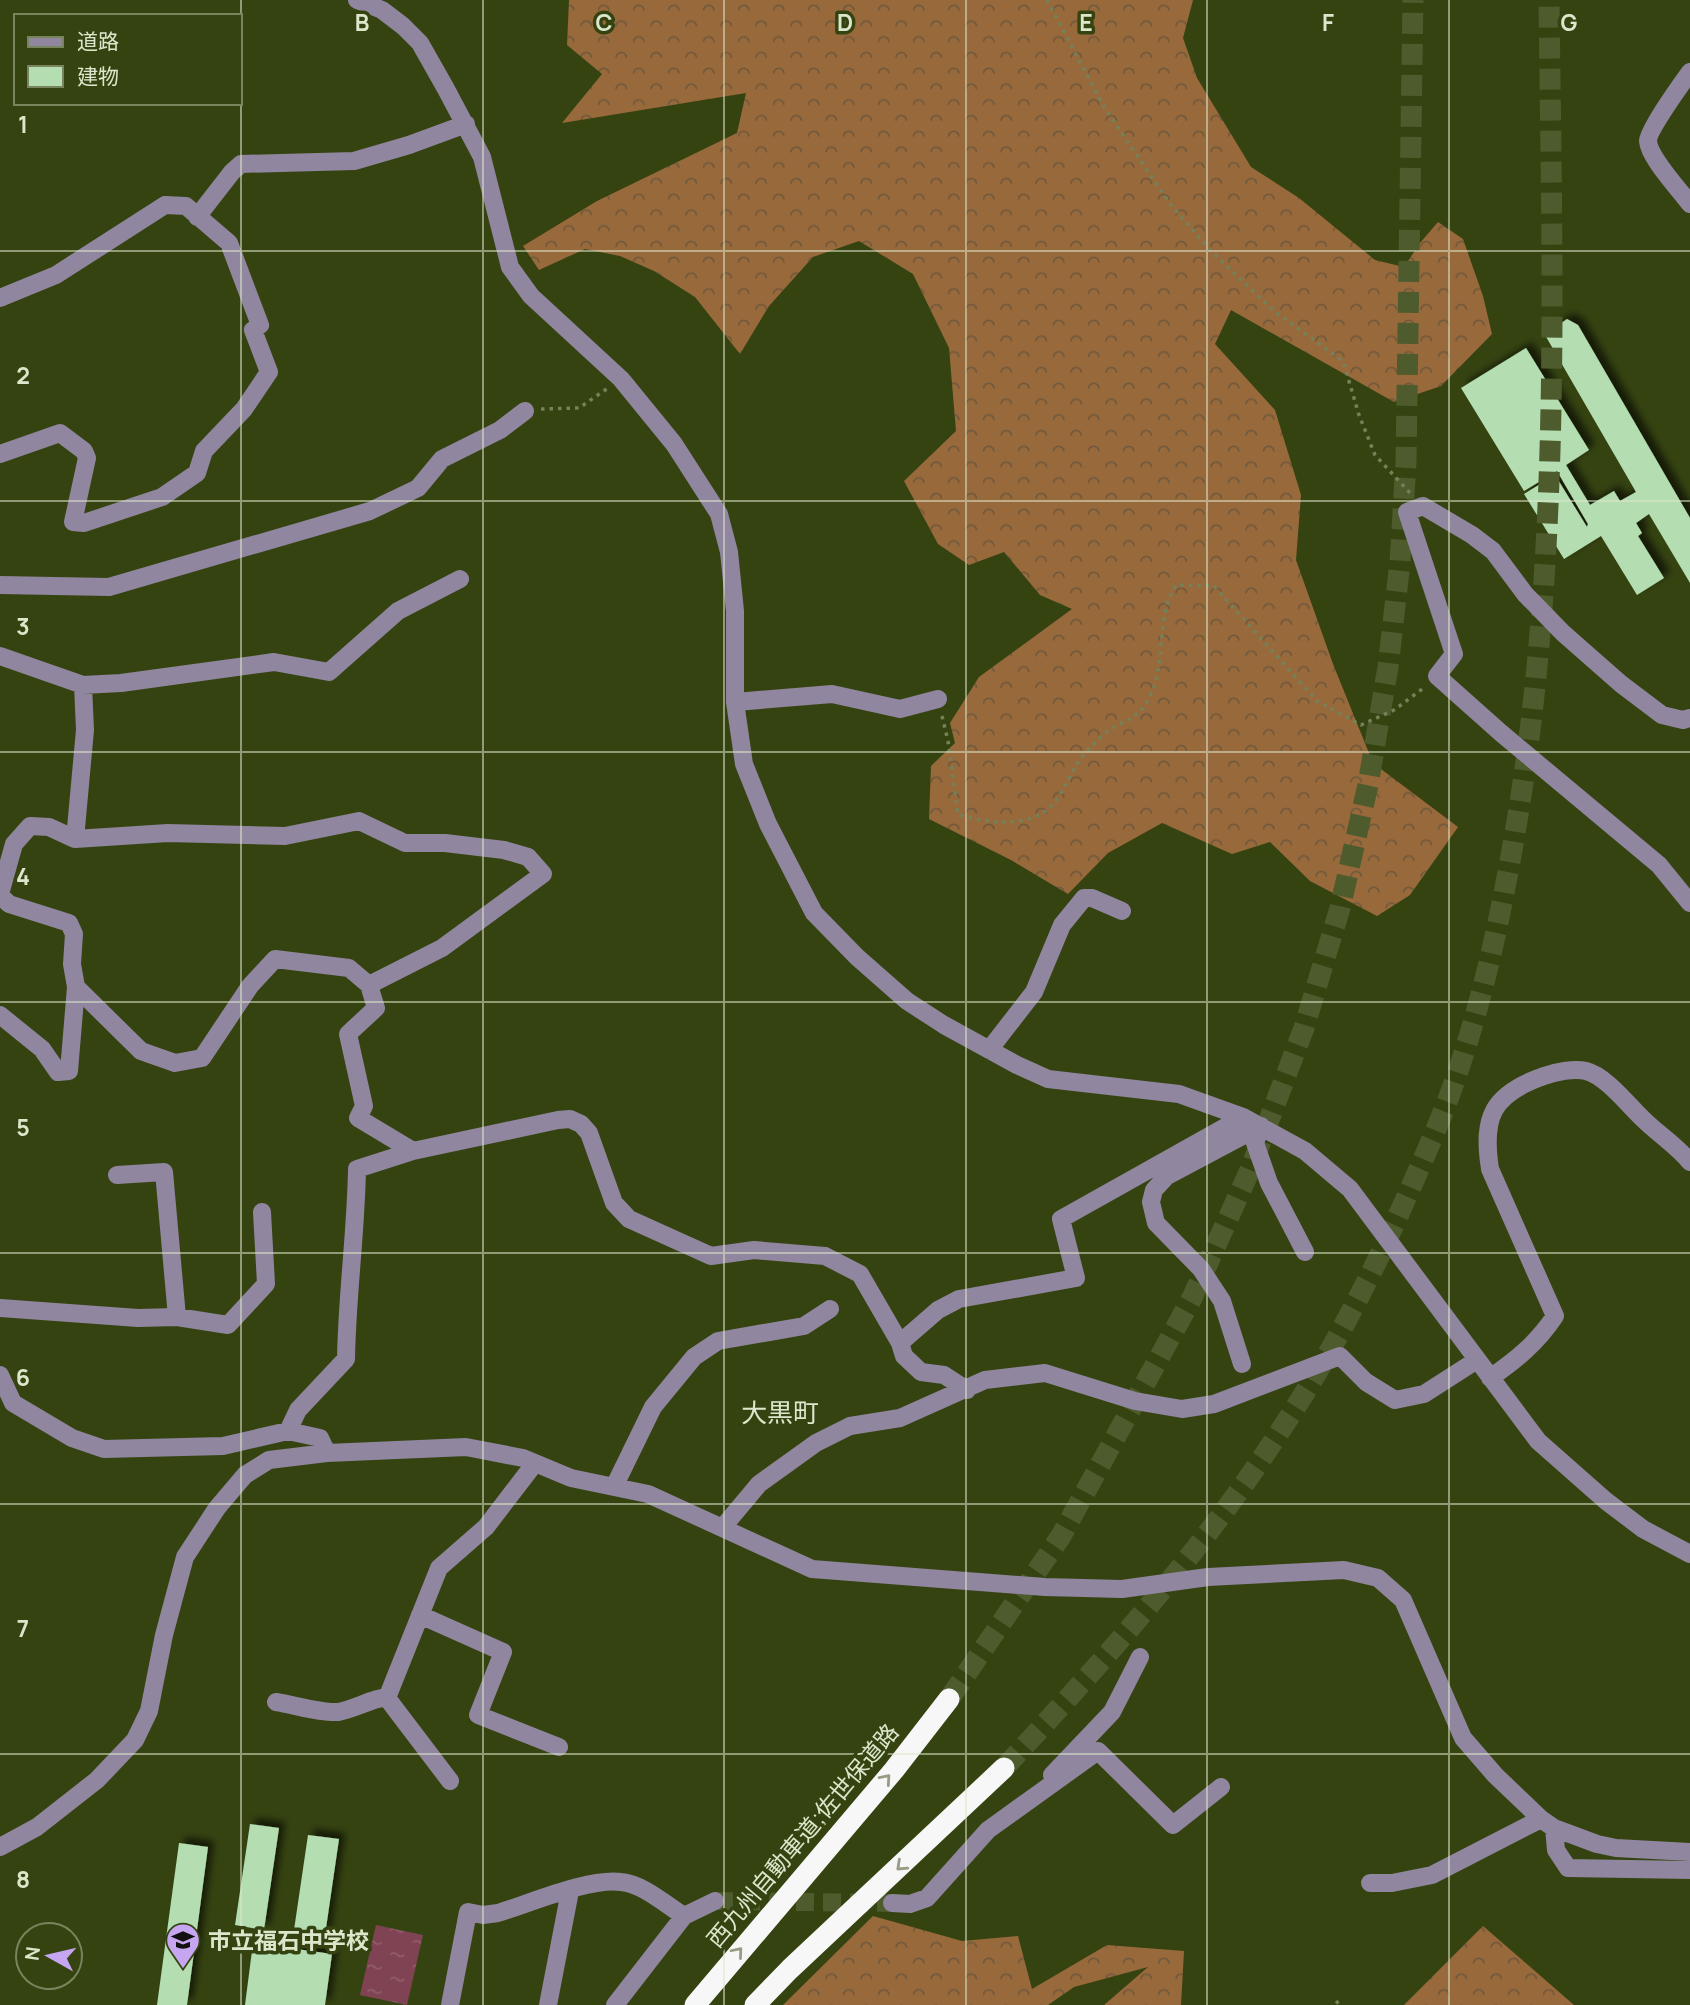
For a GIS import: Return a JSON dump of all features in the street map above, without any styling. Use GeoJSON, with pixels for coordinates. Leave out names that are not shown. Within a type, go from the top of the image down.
{"type":"FeatureCollection","features":[{"type":"Feature","properties":{"kind":"highway","name":"西九州自動車道;佐世保道路"},"geometry":{"type":"LineString","coordinates":[[695,2005],[894,1770],[949,1699]]}},
{"type":"Feature","properties":{"kind":"highway"},"geometry":{"type":"LineString","coordinates":[[755,2005],[1004,1768]]}},
{"type":"Feature","properties":{"kind":"street"},"geometry":{"type":"LineString","coordinates":[[357,0],[382,10],[420,43],[482,157],[510,267],[531,296],[621,379],[674,444],[719,514],[729,552],[735,611],[735,702],[744,764],[768,824],[814,913],[907,1002],[989,1050],[1048,1079],[1179,1094],[1244,1117],[1305,1151],[1350,1189],[1538,1441],[1606,1502],[1643,1529],[1690,1554]]}},
{"type":"Feature","properties":{"kind":"street"},"geometry":{"type":"LineString","coordinates":[[1690,72],[1653,127],[1648,139],[1651,152],[1690,204]]}},
{"type":"Feature","properties":{"kind":"street"},"geometry":{"type":"LineString","coordinates":[[197,217],[241,164],[354,161],[466,124]]}},
{"type":"Feature","properties":{"kind":"street"},"geometry":{"type":"LineString","coordinates":[[0,298],[56,275],[165,205],[186,205],[229,243],[260,325],[253,330],[269,372],[244,409],[204,451],[197,473],[162,497],[84,523],[73,522],[87,458],[84,451],[60,433],[0,454]]}},
{"type":"Feature","properties":{"kind":"street"},"geometry":{"type":"LineString","coordinates":[[0,585],[109,587],[370,510],[418,488],[442,459],[500,430],[525,411]]}},
{"type":"Feature","properties":{"kind":"street"},"geometry":{"type":"LineString","coordinates":[[1690,718],[1683,720],[1662,715],[1621,684],[1563,634],[1525,594],[1493,551],[1472,535],[1423,506],[1407,512],[1454,654],[1437,676],[1501,733],[1660,865],[1690,902]]}},
{"type":"Feature","properties":{"kind":"street"},"geometry":{"type":"LineString","coordinates":[[0,656],[83,685],[121,683],[274,662],[329,672],[398,611],[460,579]]}},
{"type":"Feature","properties":{"kind":"street"},"geometry":{"type":"LineString","coordinates":[[75,839],[85,730],[83,685]]}},
{"type":"Feature","properties":{"kind":"street"},"geometry":{"type":"LineString","coordinates":[[735,702],[832,694],[900,709],[938,699]]}},
{"type":"Feature","properties":{"kind":"street"},"geometry":{"type":"LineString","coordinates":[[0,1015],[42,1049],[58,1072],[69,1071],[76,987],[72,964],[74,934],[69,923],[9,904],[0,895],[7,841],[30,827],[49,827],[75,839],[168,833],[285,836],[359,821],[405,843],[445,843],[504,850],[528,857],[543,874],[442,948],[369,985]]}},
{"type":"Feature","properties":{"kind":"street"},"geometry":{"type":"LineString","coordinates":[[989,1050],[1034,992],[1062,925],[1084,898],[1092,898],[1122,911]]}},
{"type":"Feature","properties":{"kind":"street"},"geometry":{"type":"LineString","coordinates":[[76,987],[141,1051],[175,1063],[202,1058],[250,986],[275,959],[349,968],[369,985],[376,1009],[348,1034],[364,1106],[358,1118],[413,1151]]}},
{"type":"Feature","properties":{"kind":"street"},"geometry":{"type":"LineString","coordinates":[[1490,1378],[1523,1355],[1542,1336],[1555,1316],[1490,1169],[1486,1143],[1490,1118],[1504,1096],[1526,1082],[1555,1072],[1587,1071],[1616,1090],[1690,1162]]}},
{"type":"Feature","properties":{"kind":"street"},"geometry":{"type":"LineString","coordinates":[[900,1343],[937,1310],[959,1299],[1076,1278],[1061,1219],[1244,1117]]}},
{"type":"Feature","properties":{"kind":"street"},"geometry":{"type":"LineString","coordinates":[[288,1431],[298,1410],[346,1359],[356,1224],[357,1169],[413,1151],[570,1119],[581,1124],[589,1133],[614,1203],[629,1219],[711,1256],[754,1250],[825,1256],[860,1274],[900,1343],[904,1356],[920,1373],[944,1376],[967,1390]]}},
{"type":"Feature","properties":{"kind":"street"},"geometry":{"type":"LineString","coordinates":[[1261,1126],[1255,1143],[1269,1183],[1305,1252]]}},
{"type":"Feature","properties":{"kind":"street"},"geometry":{"type":"LineString","coordinates":[[1242,1364],[1222,1301],[1200,1269],[1156,1223],[1150,1202],[1154,1190],[1167,1175],[1261,1126]]}},
{"type":"Feature","properties":{"kind":"street"},"geometry":{"type":"LineString","coordinates":[[117,1175],[164,1172],[177,1318]]}},
{"type":"Feature","properties":{"kind":"street"},"geometry":{"type":"LineString","coordinates":[[0,1308],[138,1318],[177,1318],[228,1325],[266,1284],[262,1212]]}},
{"type":"Feature","properties":{"kind":"street"},"geometry":{"type":"LineString","coordinates":[[614,1487],[653,1407],[694,1357],[718,1341],[804,1326],[830,1309]]}},
{"type":"Feature","properties":{"kind":"street"},"geometry":{"type":"LineString","coordinates":[[723,1527],[760,1484],[816,1443],[850,1426],[900,1418],[985,1380],[1045,1373],[1135,1401],[1182,1409],[1214,1404],[1340,1356],[1366,1382],[1395,1400],[1424,1394],[1477,1360]]}},
{"type":"Feature","properties":{"kind":"street"},"geometry":{"type":"LineString","coordinates":[[0,1375],[13,1403],[72,1438],[104,1449],[223,1446],[288,1431],[320,1438],[327,1453]]}},
{"type":"Feature","properties":{"kind":"street"},"geometry":{"type":"LineString","coordinates":[[0,1847],[37,1827],[97,1780],[135,1740],[149,1711],[164,1635],[185,1557],[217,1508],[245,1475],[269,1460],[327,1453],[466,1447],[523,1458],[571,1478],[648,1494],[812,1569],[1045,1587],[1109,1588],[1208,1577],[1344,1570],[1378,1578],[1403,1600],[1463,1738],[1495,1775],[1548,1823],[1597,1844],[1616,1848],[1690,1852]]}},
{"type":"Feature","properties":{"kind":"street"},"geometry":{"type":"LineString","coordinates":[[387,1698],[439,1568],[486,1527],[535,1463]]}},
{"type":"Feature","properties":{"kind":"street"},"geometry":{"type":"LineString","coordinates":[[420,1615],[503,1651],[478,1715],[559,1746]]}},
{"type":"Feature","properties":{"kind":"street"},"geometry":{"type":"LineString","coordinates":[[1034,1797],[1112,1712],[1140,1657]]}},
{"type":"Feature","properties":{"kind":"street"},"geometry":{"type":"LineString","coordinates":[[276,1702],[337,1712],[366,1705],[381,1697],[387,1698],[450,1781]]}},
{"type":"Feature","properties":{"kind":"street"},"geometry":{"type":"LineString","coordinates":[[892,1903],[910,1904],[927,1898],[988,1830],[1098,1751],[1173,1825],[1221,1787]]}},
{"type":"Feature","properties":{"kind":"street"},"geometry":{"type":"LineString","coordinates":[[1548,1823],[1556,1850],[1568,1868],[1690,1870]]}},
{"type":"Feature","properties":{"kind":"street"},"geometry":{"type":"LineString","coordinates":[[1370,1883],[1392,1883],[1432,1875],[1548,1823]]}},
{"type":"Feature","properties":{"kind":"street"},"geometry":{"type":"LineString","coordinates":[[450,2005],[468,1912],[483,1915],[498,1913],[596,1883],[622,1882],[648,1892],[684,1916]]}},
{"type":"Feature","properties":{"kind":"street"},"geometry":{"type":"LineString","coordinates":[[548,2005],[570,1891]]}},
{"type":"Feature","properties":{"kind":"street"},"geometry":{"type":"LineString","coordinates":[[615,2005],[684,1916],[715,1901]]}},
{"type":"Feature","properties":{"kind":"path"},"geometry":{"type":"LineString","coordinates":[[1047,0],[1104,107],[1171,205],[1211,251],[1274,311],[1343,362],[1359,415],[1375,455],[1423,506]]}},
{"type":"Feature","properties":{"kind":"path"},"geometry":{"type":"LineString","coordinates":[[525,411],[579,408],[621,379]]}},
{"type":"Feature","properties":{"kind":"path"},"geometry":{"type":"LineString","coordinates":[[938,699],[948,741],[958,814],[978,821],[1014,822],[1036,816],[1056,802],[1079,757],[1107,732],[1136,717],[1151,695],[1160,666],[1161,632],[1176,585],[1214,586],[1317,701],[1361,725],[1394,710],[1437,676]]}},
{"type":"Feature","properties":{"kind":"green space"},"geometry":{"type":"Polygon","coordinates":[[[569,0],[1193,0],[1183,38],[1197,78],[1251,167],[1299,198],[1375,260],[1404,267],[1438,222],[1463,239],[1483,296],[1492,334],[1441,386],[1394,402],[1231,310],[1215,344],[1275,410],[1301,495],[1296,560],[1333,664],[1373,763],[1458,827],[1410,895],[1377,916],[1310,881],[1270,842],[1232,854],[1162,823],[1108,853],[1068,894],[1011,860],[929,819],[931,766],[955,743],[950,723],[979,677],[1072,609],[1040,595],[1004,552],[969,565],[938,544],[904,481],[956,431],[949,348],[913,274],[859,241],[813,257],[769,306],[740,354],[695,297],[654,271],[620,256],[585,249],[539,270],[523,246],[597,201],[737,133],[746,93],[562,123],[602,74],[567,45],[569,0]]]}},
{"type":"Feature","properties":{"kind":"green space"},"geometry":{"type":"Polygon","coordinates":[[[873,1916],[962,1941],[1018,1936],[1032,1989],[1107,1945],[1184,1951],[1181,2005],[1104,2005],[1148,1967],[1074,1987],[1048,2005],[783,2005],[873,1916]]]}},
{"type":"Feature","properties":{"kind":"green space"},"geometry":{"type":"Polygon","coordinates":[[[1483,1926],[1574,2005],[1404,2005],[1483,1926]]]}},
{"type":"Feature","properties":{"kind":"water"},"geometry":{"type":"Polygon","coordinates":[[[376,1925],[423,1935],[407,2005],[360,1995],[376,1925]]]}},
{"type":"Feature","properties":{"kind":"building"},"geometry":{"type":"Polygon","coordinates":[[[1567,319],[1578,325],[1690,518],[1690,583],[1649,514],[1636,523],[1642,533],[1638,536],[1664,578],[1637,595],[1601,536],[1564,559],[1524,494],[1555,475],[1587,527],[1588,524],[1557,471],[1524,491],[1461,388],[1526,348],[1589,450],[1566,465],[1590,505],[1614,491],[1620,501],[1636,492],[1545,335],[1567,319]]]}},
{"type":"Feature","properties":{"kind":"building"},"geometry":{"type":"Polygon","coordinates":[[[250,1824],[279,1828],[264,1930],[235,1925],[250,1824]]]}},
{"type":"Feature","properties":{"kind":"building"},"geometry":{"type":"Polygon","coordinates":[[[308,1835],[339,1839],[325,1935],[294,1930],[308,1835]]]}},
{"type":"Feature","properties":{"kind":"building"},"geometry":{"type":"Polygon","coordinates":[[[179,1843],[208,1847],[187,2005],[157,2005],[179,1843]]]}},
{"type":"Feature","properties":{"kind":"building"},"geometry":{"type":"Polygon","coordinates":[[[253,1943],[332,1954],[325,2005],[245,2005],[253,1943]]]}},
{"type":"Feature","properties":{"kind":"tunnel"},"geometry":{"type":"LineString","coordinates":[[949,1699],[1061,1536],[1192,1298],[1250,1170],[1304,1028],[1340,908],[1368,785],[1388,667],[1400,562],[1406,462],[1413,0]]}},
{"type":"Feature","properties":{"kind":"tunnel"},"geometry":{"type":"LineString","coordinates":[[1004,1768],[1079,1686],[1187,1560],[1253,1471],[1302,1398],[1350,1313],[1394,1226],[1453,1087],[1468,1041],[1492,950],[1516,827],[1531,724],[1541,621],[1551,415],[1549,0]]}},
{"type":"Feature","properties":{"kind":"tunnel"},"geometry":{"type":"LineString","coordinates":[[715,1901],[892,1903]]}},
{"type":"Feature","properties":{"kind":"place","name":"市立福石中学校"},"geometry":{"type":"Point","coordinates":[183,1970]}},
{"type":"Feature","properties":{"kind":"district","name":"大黒町"},"geometry":{"type":"Point","coordinates":[780,1412]}}]}
